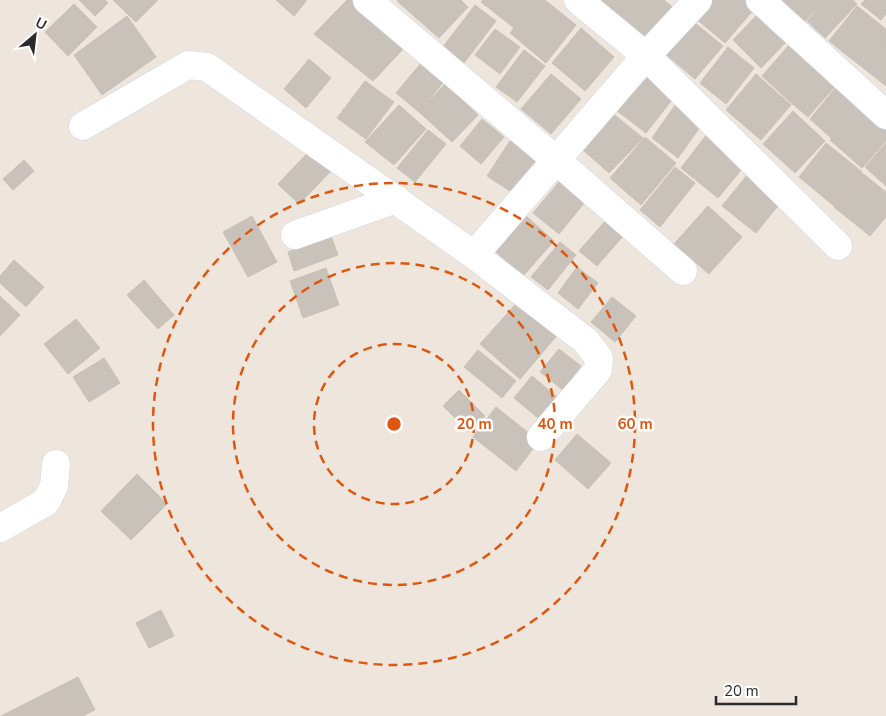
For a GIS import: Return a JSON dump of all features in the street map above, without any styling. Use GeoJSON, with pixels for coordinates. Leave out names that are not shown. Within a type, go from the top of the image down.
{"type":"FeatureCollection","features":[{"type":"Feature","properties":{"kind":"street"},"geometry":{"type":"LineString","coordinates":[[367,0],[556,160],[683,271]]}},
{"type":"Feature","properties":{"kind":"street"},"geometry":{"type":"LineString","coordinates":[[578,0],[646,56],[838,246]]}},
{"type":"Feature","properties":{"kind":"street"},"geometry":{"type":"LineString","coordinates":[[474,254],[646,56],[698,0]]}},
{"type":"Feature","properties":{"kind":"street"},"geometry":{"type":"LineString","coordinates":[[760,0],[886,115]]}},
{"type":"Feature","properties":{"kind":"street"},"geometry":{"type":"LineString","coordinates":[[83,126],[188,65],[207,67],[474,254],[586,341],[599,358],[598,370],[541,437]]}},
{"type":"Feature","properties":{"kind":"street"},"geometry":{"type":"LineString","coordinates":[[295,235],[396,199]]}},
{"type":"Feature","properties":{"kind":"street"},"geometry":{"type":"LineString","coordinates":[[0,528],[46,502],[54,486],[56,464]]}},
{"type":"Feature","properties":{"kind":"building"},"geometry":{"type":"Polygon","coordinates":[[[79,0],[105,0],[108,3],[95,16],[79,0]]]}},
{"type":"Feature","properties":{"kind":"building"},"geometry":{"type":"Polygon","coordinates":[[[113,0],[158,0],[136,22],[113,0]]]}},
{"type":"Feature","properties":{"kind":"building"},"geometry":{"type":"Polygon","coordinates":[[[276,0],[307,0],[294,16],[276,0]]]}},
{"type":"Feature","properties":{"kind":"building"},"geometry":{"type":"Polygon","coordinates":[[[347,0],[356,0],[406,46],[373,81],[314,34],[347,0]]]}},
{"type":"Feature","properties":{"kind":"building"},"geometry":{"type":"Polygon","coordinates":[[[398,0],[461,0],[468,7],[439,38],[398,0]]]}},
{"type":"Feature","properties":{"kind":"building"},"geometry":{"type":"Polygon","coordinates":[[[483,0],[536,0],[514,28],[481,2],[483,0]]]}},
{"type":"Feature","properties":{"kind":"building"},"geometry":{"type":"Polygon","coordinates":[[[537,0],[545,0],[576,25],[546,63],[510,33],[537,0]]]}},
{"type":"Feature","properties":{"kind":"building"},"geometry":{"type":"Polygon","coordinates":[[[600,0],[634,0],[615,22],[595,6],[600,0]]]}},
{"type":"Feature","properties":{"kind":"building"},"geometry":{"type":"Polygon","coordinates":[[[634,0],[664,0],[672,7],[641,44],[615,22],[634,0]]]}},
{"type":"Feature","properties":{"kind":"building"},"geometry":{"type":"Polygon","coordinates":[[[709,0],[748,0],[756,7],[725,43],[694,17],[709,0]]]}},
{"type":"Feature","properties":{"kind":"building"},"geometry":{"type":"Polygon","coordinates":[[[781,0],[824,0],[805,21],[781,0]]]}},
{"type":"Feature","properties":{"kind":"building"},"geometry":{"type":"Polygon","coordinates":[[[825,0],[853,0],[857,4],[825,38],[807,21],[825,0]]]}},
{"type":"Feature","properties":{"kind":"building"},"geometry":{"type":"Polygon","coordinates":[[[865,0],[886,0],[886,14],[881,20],[861,4],[865,0]]]}},
{"type":"Feature","properties":{"kind":"building"},"geometry":{"type":"Polygon","coordinates":[[[74,4],[97,27],[68,56],[45,32],[74,4]]]}},
{"type":"Feature","properties":{"kind":"building"},"geometry":{"type":"Polygon","coordinates":[[[475,5],[496,21],[464,63],[443,47],[475,5]]]}},
{"type":"Feature","properties":{"kind":"building"},"geometry":{"type":"Polygon","coordinates":[[[857,6],[886,29],[886,36],[862,67],[829,41],[857,6]]]}},
{"type":"Feature","properties":{"kind":"building"},"geometry":{"type":"Polygon","coordinates":[[[759,13],[788,40],[761,68],[733,40],[759,13]]]}},
{"type":"Feature","properties":{"kind":"building"},"geometry":{"type":"Polygon","coordinates":[[[127,16],[156,57],[102,95],[74,55],[127,16]]]}},
{"type":"Feature","properties":{"kind":"building"},"geometry":{"type":"Polygon","coordinates":[[[690,19],[723,46],[695,79],[663,52],[690,19]]]}},
{"type":"Feature","properties":{"kind":"building"},"geometry":{"type":"Polygon","coordinates":[[[581,28],[614,57],[585,91],[552,63],[581,28]]]}},
{"type":"Feature","properties":{"kind":"building"},"geometry":{"type":"Polygon","coordinates":[[[495,29],[520,47],[500,74],[475,55],[495,29]]]}},
{"type":"Feature","properties":{"kind":"building"},"geometry":{"type":"Polygon","coordinates":[[[886,36],[886,86],[862,67],[886,36]]]}},
{"type":"Feature","properties":{"kind":"building"},"geometry":{"type":"Polygon","coordinates":[[[791,43],[818,67],[789,101],[762,76],[791,43]]]}},
{"type":"Feature","properties":{"kind":"building"},"geometry":{"type":"Polygon","coordinates":[[[728,47],[754,68],[726,104],[700,83],[728,47]]]}},
{"type":"Feature","properties":{"kind":"building"},"geometry":{"type":"Polygon","coordinates":[[[524,50],[545,66],[517,102],[496,87],[524,50]]]}},
{"type":"Feature","properties":{"kind":"building"},"geometry":{"type":"Polygon","coordinates":[[[427,56],[450,74],[419,112],[396,93],[427,56]]]}},
{"type":"Feature","properties":{"kind":"building"},"geometry":{"type":"Polygon","coordinates":[[[309,59],[331,78],[306,108],[284,89],[309,59]]]}},
{"type":"Feature","properties":{"kind":"building"},"geometry":{"type":"Polygon","coordinates":[[[818,67],[837,84],[808,117],[789,101],[818,67]]]}},
{"type":"Feature","properties":{"kind":"building"},"geometry":{"type":"Polygon","coordinates":[[[645,72],[675,96],[646,133],[616,110],[645,72]]]}},
{"type":"Feature","properties":{"kind":"building"},"geometry":{"type":"Polygon","coordinates":[[[551,74],[581,99],[551,134],[521,109],[551,74]]]}},
{"type":"Feature","properties":{"kind":"building"},"geometry":{"type":"Polygon","coordinates":[[[756,74],[791,105],[761,140],[726,110],[756,74]]]}},
{"type":"Feature","properties":{"kind":"building"},"geometry":{"type":"Polygon","coordinates":[[[365,81],[394,102],[366,139],[337,118],[365,81]]]}},
{"type":"Feature","properties":{"kind":"building"},"geometry":{"type":"Polygon","coordinates":[[[445,84],[478,115],[452,142],[419,112],[445,84]]]}},
{"type":"Feature","properties":{"kind":"building"},"geometry":{"type":"Polygon","coordinates":[[[837,86],[860,106],[831,138],[810,119],[837,86]]]}},
{"type":"Feature","properties":{"kind":"building"},"geometry":{"type":"Polygon","coordinates":[[[676,104],[703,123],[678,158],[652,138],[676,104]]]}},
{"type":"Feature","properties":{"kind":"building"},"geometry":{"type":"Polygon","coordinates":[[[399,105],[426,129],[394,165],[365,142],[399,105]]]}},
{"type":"Feature","properties":{"kind":"building"},"geometry":{"type":"Polygon","coordinates":[[[860,106],[886,128],[886,141],[862,168],[830,140],[860,106]]]}},
{"type":"Feature","properties":{"kind":"building"},"geometry":{"type":"Polygon","coordinates":[[[793,111],[825,141],[795,173],[763,144],[793,111]]]}},
{"type":"Feature","properties":{"kind":"building"},"geometry":{"type":"Polygon","coordinates":[[[612,113],[643,138],[609,173],[583,150],[612,113]]]}},
{"type":"Feature","properties":{"kind":"building"},"geometry":{"type":"Polygon","coordinates":[[[482,119],[504,137],[481,164],[460,146],[482,119]]]}},
{"type":"Feature","properties":{"kind":"building"},"geometry":{"type":"Polygon","coordinates":[[[428,130],[446,144],[415,182],[397,168],[428,130]]]}},
{"type":"Feature","properties":{"kind":"building"},"geometry":{"type":"Polygon","coordinates":[[[708,133],[746,164],[718,198],[681,168],[708,133]]]}},
{"type":"Feature","properties":{"kind":"building"},"geometry":{"type":"Polygon","coordinates":[[[645,137],[676,163],[641,205],[610,178],[645,137]]]}},
{"type":"Feature","properties":{"kind":"building"},"geometry":{"type":"Polygon","coordinates":[[[510,141],[540,160],[516,195],[487,176],[510,141]]]}},
{"type":"Feature","properties":{"kind":"building"},"geometry":{"type":"Polygon","coordinates":[[[826,143],[862,172],[834,206],[799,177],[826,143]]]}},
{"type":"Feature","properties":{"kind":"building"},"geometry":{"type":"Polygon","coordinates":[[[886,143],[886,186],[865,167],[886,143]]]}},
{"type":"Feature","properties":{"kind":"building"},"geometry":{"type":"Polygon","coordinates":[[[315,145],[336,166],[299,204],[278,184],[315,145]]]}},
{"type":"Feature","properties":{"kind":"building"},"geometry":{"type":"Polygon","coordinates":[[[24,160],[34,171],[13,190],[3,179],[24,160]]]}},
{"type":"Feature","properties":{"kind":"building"},"geometry":{"type":"Polygon","coordinates":[[[675,167],[695,183],[660,227],[640,210],[675,167]]]}},
{"type":"Feature","properties":{"kind":"building"},"geometry":{"type":"Polygon","coordinates":[[[752,169],[786,196],[756,233],[722,206],[752,169]]]}},
{"type":"Feature","properties":{"kind":"building"},"geometry":{"type":"Polygon","coordinates":[[[862,173],[886,192],[886,217],[870,236],[834,207],[862,173]]]}},
{"type":"Feature","properties":{"kind":"building"},"geometry":{"type":"Polygon","coordinates":[[[565,175],[590,196],[559,234],[533,213],[565,175]]]}},
{"type":"Feature","properties":{"kind":"building"},"geometry":{"type":"Polygon","coordinates":[[[708,206],[742,237],[709,274],[674,244],[708,206]]]}},
{"type":"Feature","properties":{"kind":"building"},"geometry":{"type":"Polygon","coordinates":[[[525,215],[554,241],[523,276],[494,250],[525,215]]]}},
{"type":"Feature","properties":{"kind":"building"},"geometry":{"type":"Polygon","coordinates":[[[252,216],[277,262],[248,277],[223,232],[252,216]]]}},
{"type":"Feature","properties":{"kind":"building"},"geometry":{"type":"Polygon","coordinates":[[[607,219],[625,234],[597,266],[579,251],[607,219]]]}},
{"type":"Feature","properties":{"kind":"building"},"geometry":{"type":"Polygon","coordinates":[[[331,236],[338,255],[294,271],[288,252],[331,236]]]}},
{"type":"Feature","properties":{"kind":"building"},"geometry":{"type":"Polygon","coordinates":[[[560,242],[576,255],[548,290],[531,277],[560,242]]]}},
{"type":"Feature","properties":{"kind":"building"},"geometry":{"type":"Polygon","coordinates":[[[14,260],[44,287],[26,307],[0,283],[0,276],[14,260]]]}},
{"type":"Feature","properties":{"kind":"building"},"geometry":{"type":"Polygon","coordinates":[[[577,267],[598,283],[578,309],[558,293],[577,267]]]}},
{"type":"Feature","properties":{"kind":"building"},"geometry":{"type":"Polygon","coordinates":[[[326,268],[339,305],[303,318],[290,281],[326,268]]]}},
{"type":"Feature","properties":{"kind":"building"},"geometry":{"type":"Polygon","coordinates":[[[144,280],[174,315],[158,329],[127,295],[144,280]]]}},
{"type":"Feature","properties":{"kind":"building"},"geometry":{"type":"Polygon","coordinates":[[[0,296],[20,315],[0,336],[0,296]]]}},
{"type":"Feature","properties":{"kind":"building"},"geometry":{"type":"Polygon","coordinates":[[[612,297],[636,316],[615,342],[591,322],[612,297]]]}},
{"type":"Feature","properties":{"kind":"building"},"geometry":{"type":"Polygon","coordinates":[[[521,298],[560,332],[520,379],[480,344],[521,298]]]}},
{"type":"Feature","properties":{"kind":"building"},"geometry":{"type":"Polygon","coordinates":[[[76,319],[100,348],[68,374],[44,344],[76,319]]]}},
{"type":"Feature","properties":{"kind":"building"},"geometry":{"type":"Polygon","coordinates":[[[559,349],[581,366],[563,390],[540,372],[559,349]]]}},
{"type":"Feature","properties":{"kind":"building"},"geometry":{"type":"Polygon","coordinates":[[[478,350],[516,381],[502,398],[464,367],[478,350]]]}},
{"type":"Feature","properties":{"kind":"building"},"geometry":{"type":"Polygon","coordinates":[[[104,358],[120,383],[89,402],[73,377],[104,358]]]}},
{"type":"Feature","properties":{"kind":"building"},"geometry":{"type":"Polygon","coordinates":[[[532,376],[557,397],[538,418],[514,398],[532,376]]]}},
{"type":"Feature","properties":{"kind":"building"},"geometry":{"type":"Polygon","coordinates":[[[459,390],[485,416],[469,432],[443,406],[459,390]]]}},
{"type":"Feature","properties":{"kind":"building"},"geometry":{"type":"Polygon","coordinates":[[[496,407],[539,441],[516,471],[473,437],[496,407]]]}},
{"type":"Feature","properties":{"kind":"building"},"geometry":{"type":"Polygon","coordinates":[[[577,434],[611,463],[588,489],[555,460],[577,434]]]}},
{"type":"Feature","properties":{"kind":"building"},"geometry":{"type":"Polygon","coordinates":[[[137,474],[167,504],[131,540],[101,511],[137,474]]]}},
{"type":"Feature","properties":{"kind":"building"},"geometry":{"type":"Polygon","coordinates":[[[161,610],[174,636],[149,648],[136,623],[161,610]]]}},
{"type":"Feature","properties":{"kind":"building"},"geometry":{"type":"Polygon","coordinates":[[[78,677],[95,710],[83,716],[1,716],[78,677]]]}}]}
